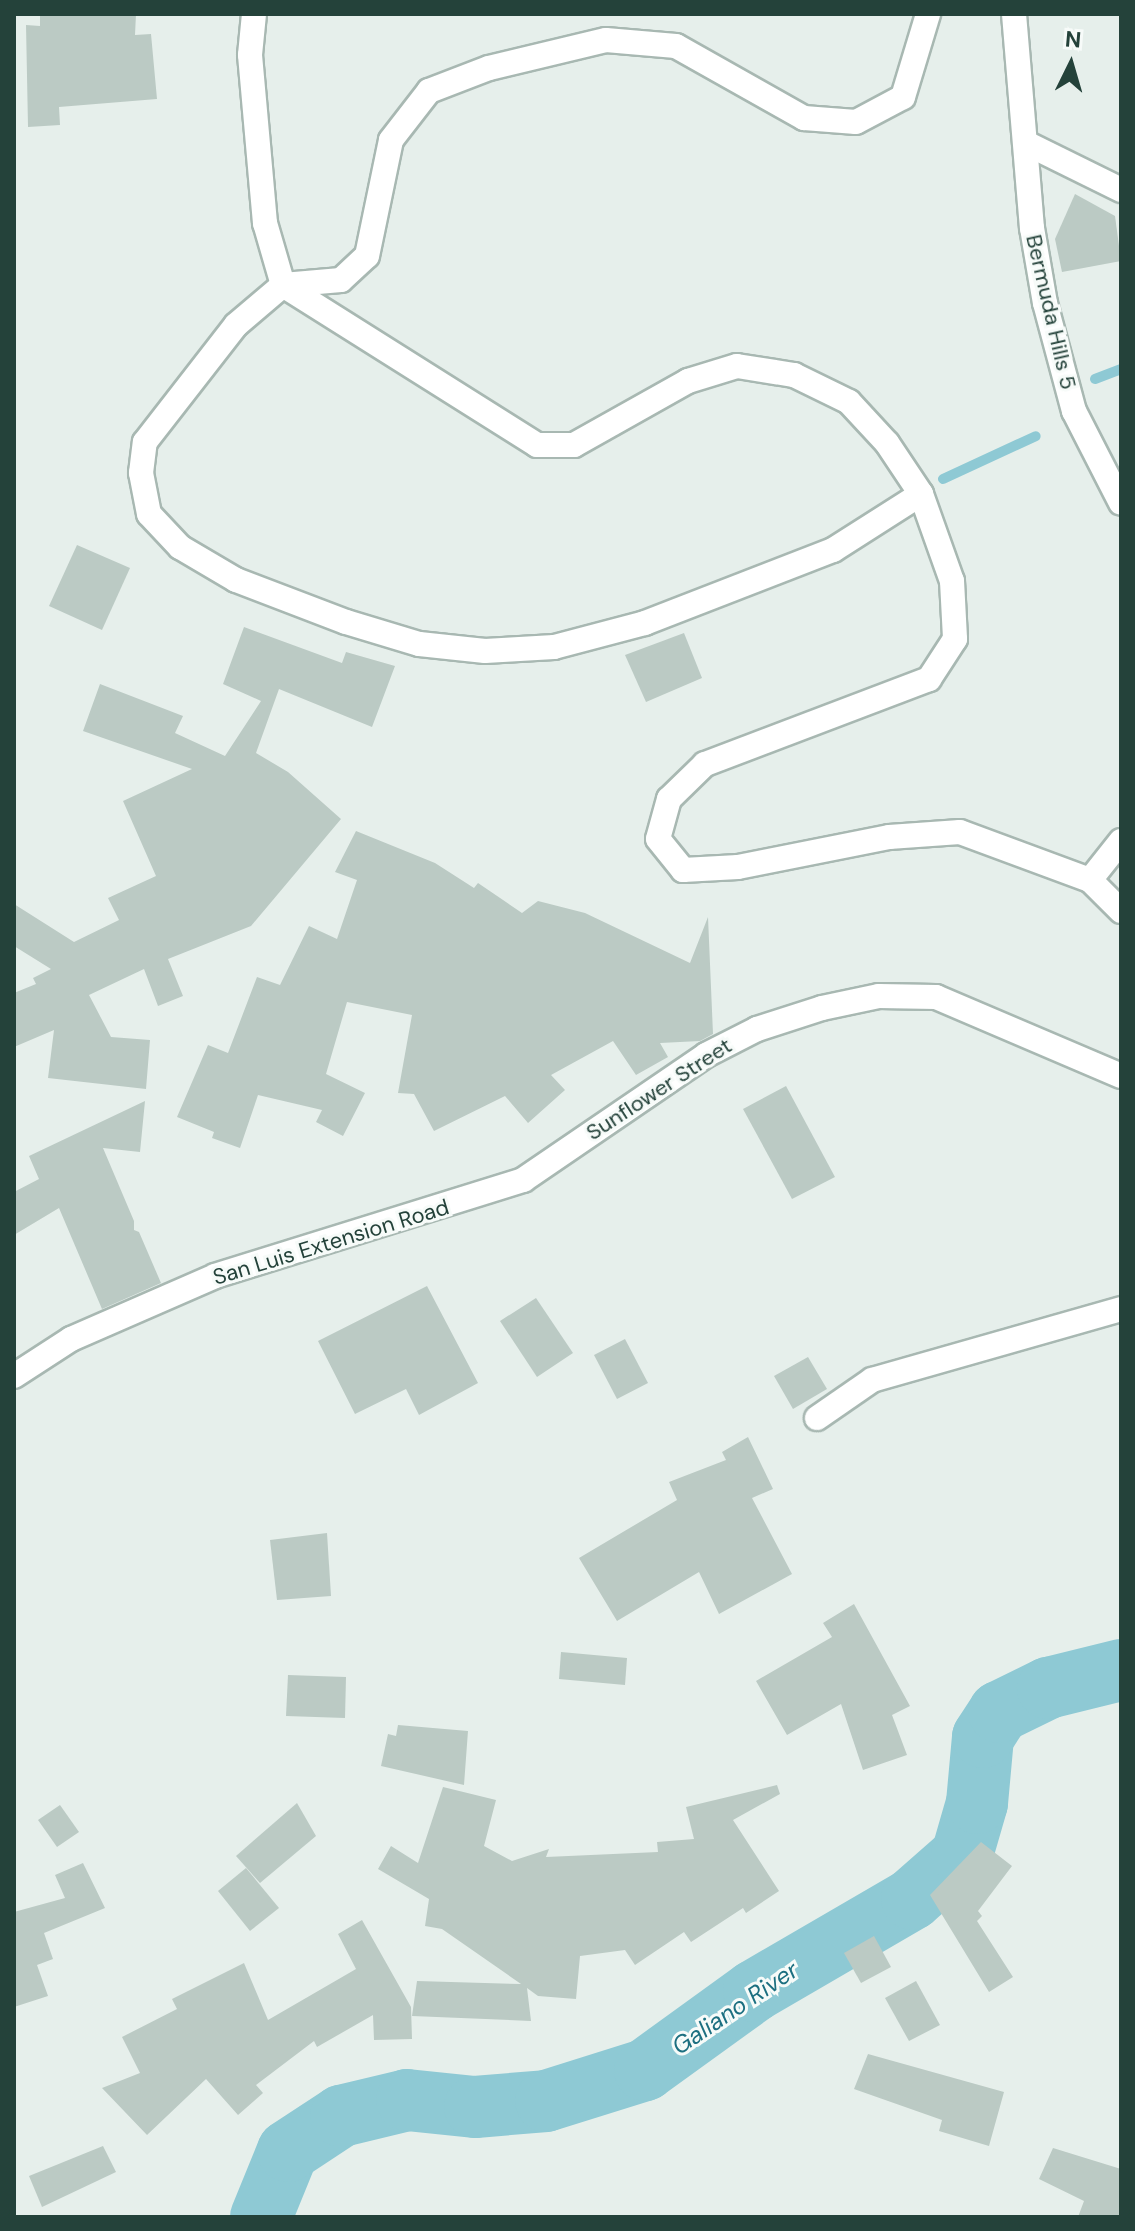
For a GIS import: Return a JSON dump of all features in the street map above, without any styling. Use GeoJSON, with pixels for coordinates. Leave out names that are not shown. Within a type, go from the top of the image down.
{"type":"FeatureCollection","features":[{"type":"Feature","properties":{"kind":"street"},"geometry":{"type":"LineString","coordinates":[[254,14],[250,55],[265,223],[283,285],[537,445],[574,445],[688,381],[737,366],[794,375],[849,402],[887,443],[921,494],[952,581],[955,639],[929,679],[705,764],[669,799],[658,839],[683,870],[738,867],[889,837],[960,832],[1090,880],[1121,911]]}},
{"type":"Feature","properties":{"kind":"street"},"geometry":{"type":"LineString","coordinates":[[921,494],[833,550],[645,623],[554,647],[485,651],[419,644],[346,622],[236,580],[180,547],[149,514],[141,473],[145,442],[236,325],[283,285],[341,280],[367,256],[391,140],[429,91],[489,68],[606,40],[676,46],[804,118],[856,122],[903,97],[928,14]]}},
{"type":"Feature","properties":{"kind":"street","name":"Bermuda Hills 5"},"geometry":{"type":"LineString","coordinates":[[1014,14],[1032,228],[1048,316],[1074,411],[1121,503]]}},
{"type":"Feature","properties":{"kind":"street"},"geometry":{"type":"LineString","coordinates":[[1026,143],[1121,190]]}},
{"type":"Feature","properties":{"kind":"street"},"geometry":{"type":"LineString","coordinates":[[1090,880],[1121,841]]}},
{"type":"Feature","properties":{"kind":"street","name":"Sunflower Street"},"geometry":{"type":"LineString","coordinates":[[523,1180],[706,1055],[757,1029],[879,996],[936,997],[1121,1076]]}},
{"type":"Feature","properties":{"kind":"street","name":"San Luis Extension Road"},"geometry":{"type":"LineString","coordinates":[[14,1376],[71,1339],[215,1276],[523,1180]]}},
{"type":"Feature","properties":{"kind":"street"},"geometry":{"type":"LineString","coordinates":[[817,1418],[872,1380],[1121,1309]]}},
{"type":"Feature","properties":{"kind":"building"},"geometry":{"type":"Polygon","coordinates":[[[40,14],[136,14],[135,35],[151,34],[157,99],[59,107],[60,125],[28,127],[26,25],[40,26],[40,14]]]}},
{"type":"Feature","properties":{"kind":"building"},"geometry":{"type":"Polygon","coordinates":[[[1075,194],[1115,216],[1121,261],[1062,272],[1055,239],[1075,194]]]}},
{"type":"Feature","properties":{"kind":"building"},"geometry":{"type":"Polygon","coordinates":[[[77,545],[130,568],[102,630],[49,606],[77,545]]]}},
{"type":"Feature","properties":{"kind":"building"},"geometry":{"type":"Polygon","coordinates":[[[244,627],[342,663],[346,652],[395,666],[372,727],[279,689],[256,753],[288,772],[341,819],[251,926],[168,959],[183,996],[158,1006],[144,969],[89,995],[111,1037],[150,1040],[146,1089],[48,1078],[54,1030],[14,1047],[14,993],[36,984],[33,978],[51,969],[14,946],[14,904],[74,942],[119,920],[108,898],[156,876],[123,801],[192,769],[83,731],[100,684],[183,716],[175,733],[225,756],[261,701],[223,684],[244,627]]]}},
{"type":"Feature","properties":{"kind":"building"},"geometry":{"type":"Polygon","coordinates":[[[684,633],[702,678],[646,702],[625,655],[684,633]]]}},
{"type":"Feature","properties":{"kind":"building"},"geometry":{"type":"Polygon","coordinates":[[[356,831],[435,863],[474,888],[478,883],[522,913],[538,901],[585,913],[690,963],[708,917],[713,1034],[700,1041],[660,1043],[668,1057],[636,1075],[613,1041],[551,1075],[565,1090],[528,1123],[505,1096],[434,1131],[414,1094],[398,1093],[412,1015],[347,1002],[326,1074],[365,1093],[343,1136],[316,1122],[322,1110],[258,1095],[240,1148],[212,1138],[214,1132],[177,1117],[208,1045],[228,1053],[257,977],[280,985],[309,926],[337,939],[357,880],[335,872],[356,831]]]}},
{"type":"Feature","properties":{"kind":"building"},"geometry":{"type":"Polygon","coordinates":[[[786,1086],[835,1177],[792,1199],[743,1109],[786,1086]]]}},
{"type":"Feature","properties":{"kind":"building"},"geometry":{"type":"Polygon","coordinates":[[[145,1101],[140,1152],[103,1148],[134,1221],[134,1230],[139,1232],[161,1283],[102,1309],[59,1208],[14,1235],[14,1192],[39,1179],[29,1156],[145,1101]]]}},
{"type":"Feature","properties":{"kind":"building"},"geometry":{"type":"Polygon","coordinates":[[[427,1286],[478,1383],[419,1415],[406,1389],[355,1414],[318,1341],[427,1286]]]}},
{"type":"Feature","properties":{"kind":"building"},"geometry":{"type":"Polygon","coordinates":[[[536,1298],[573,1353],[537,1377],[500,1321],[536,1298]]]}},
{"type":"Feature","properties":{"kind":"building"},"geometry":{"type":"Polygon","coordinates":[[[625,1339],[648,1383],[617,1399],[594,1355],[625,1339]]]}},
{"type":"Feature","properties":{"kind":"building"},"geometry":{"type":"Polygon","coordinates":[[[808,1357],[827,1389],[793,1409],[774,1376],[808,1357]]]}},
{"type":"Feature","properties":{"kind":"building"},"geometry":{"type":"Polygon","coordinates":[[[748,1437],[773,1489],[752,1498],[792,1574],[719,1614],[699,1572],[617,1621],[579,1558],[677,1500],[669,1482],[726,1460],[722,1452],[748,1437]]]}},
{"type":"Feature","properties":{"kind":"building"},"geometry":{"type":"Polygon","coordinates":[[[327,1533],[331,1596],[277,1600],[270,1540],[327,1533]]]}},
{"type":"Feature","properties":{"kind":"building"},"geometry":{"type":"Polygon","coordinates":[[[854,1604],[910,1706],[892,1715],[907,1755],[863,1770],[841,1704],[787,1735],[756,1681],[832,1637],[823,1623],[854,1604]]]}},
{"type":"Feature","properties":{"kind":"building"},"geometry":{"type":"Polygon","coordinates":[[[561,1652],[627,1658],[625,1685],[559,1679],[561,1652]]]}},
{"type":"Feature","properties":{"kind":"building"},"geometry":{"type":"Polygon","coordinates":[[[288,1675],[346,1677],[345,1718],[286,1716],[288,1675]]]}},
{"type":"Feature","properties":{"kind":"building"},"geometry":{"type":"Polygon","coordinates":[[[398,1725],[468,1731],[464,1785],[381,1766],[388,1734],[396,1736],[398,1725]]]}},
{"type":"Feature","properties":{"kind":"building"},"geometry":{"type":"Polygon","coordinates":[[[777,1785],[780,1794],[733,1820],[779,1891],[746,1913],[743,1908],[691,1942],[684,1932],[635,1965],[625,1950],[580,1956],[576,1999],[538,1996],[527,1988],[531,2021],[412,2016],[417,1981],[521,1984],[442,1929],[425,1926],[429,1899],[378,1869],[391,1846],[418,1863],[443,1787],[496,1800],[484,1846],[512,1861],[549,1849],[546,1857],[658,1852],[657,1842],[694,1839],[686,1807],[777,1785]]]}},
{"type":"Feature","properties":{"kind":"building"},"geometry":{"type":"Polygon","coordinates":[[[297,1803],[316,1836],[260,1883],[236,1856],[297,1803]]]}},
{"type":"Feature","properties":{"kind":"building"},"geometry":{"type":"Polygon","coordinates":[[[60,1805],[79,1832],[57,1847],[38,1820],[60,1805]]]}},
{"type":"Feature","properties":{"kind":"building"},"geometry":{"type":"Polygon","coordinates":[[[981,1842],[1012,1866],[978,1911],[982,1916],[977,1921],[1013,1977],[989,1992],[930,1895],[981,1842]]]}},
{"type":"Feature","properties":{"kind":"building"},"geometry":{"type":"Polygon","coordinates":[[[83,1863],[105,1908],[44,1933],[53,1959],[37,1965],[48,1996],[14,2007],[14,1912],[65,1898],[55,1875],[83,1863]]]}},
{"type":"Feature","properties":{"kind":"building"},"geometry":{"type":"Polygon","coordinates":[[[246,1868],[279,1908],[250,1931],[218,1891],[246,1868]]]}},
{"type":"Feature","properties":{"kind":"building"},"geometry":{"type":"Polygon","coordinates":[[[362,1920],[411,2007],[412,2039],[374,2040],[373,2015],[317,2047],[314,2041],[256,2085],[263,2093],[238,2115],[206,2079],[147,2135],[102,2088],[140,2073],[122,2037],[177,2009],[172,1999],[244,1963],[268,2020],[356,1969],[338,1934],[362,1920]]]}},
{"type":"Feature","properties":{"kind":"building"},"geometry":{"type":"Polygon","coordinates":[[[874,1936],[891,1967],[861,1983],[844,1953],[874,1936]]]}},
{"type":"Feature","properties":{"kind":"building"},"geometry":{"type":"Polygon","coordinates":[[[916,1981],[940,2025],[909,2041],[885,1998],[916,1981]]]}},
{"type":"Feature","properties":{"kind":"building"},"geometry":{"type":"Polygon","coordinates":[[[868,2054],[1004,2092],[989,2146],[939,2131],[942,2120],[854,2089],[868,2054]]]}},
{"type":"Feature","properties":{"kind":"building"},"geometry":{"type":"Polygon","coordinates":[[[103,2146],[116,2172],[42,2207],[29,2176],[103,2146]]]}},
{"type":"Feature","properties":{"kind":"building"},"geometry":{"type":"Polygon","coordinates":[[[1053,2148],[1121,2169],[1121,2217],[1078,2217],[1084,2201],[1039,2179],[1053,2148]]]}},
{"type":"Feature","properties":{"kind":"waterway"},"geometry":{"type":"LineString","coordinates":[[1095,379],[1121,369]]}},
{"type":"Feature","properties":{"kind":"waterway"},"geometry":{"type":"LineString","coordinates":[[943,479],[1036,436]]}},
{"type":"Feature","properties":{"kind":"waterway","name":"Galiano River"},"geometry":{"type":"LineString","coordinates":[[261,2217],[288,2151],[341,2116],[407,2100],[475,2107],[546,2101],[645,2070],[754,1991],[912,1899],[962,1855],[977,1803],[983,1737],[999,1712],[1048,1688],[1121,1670]]}}]}
